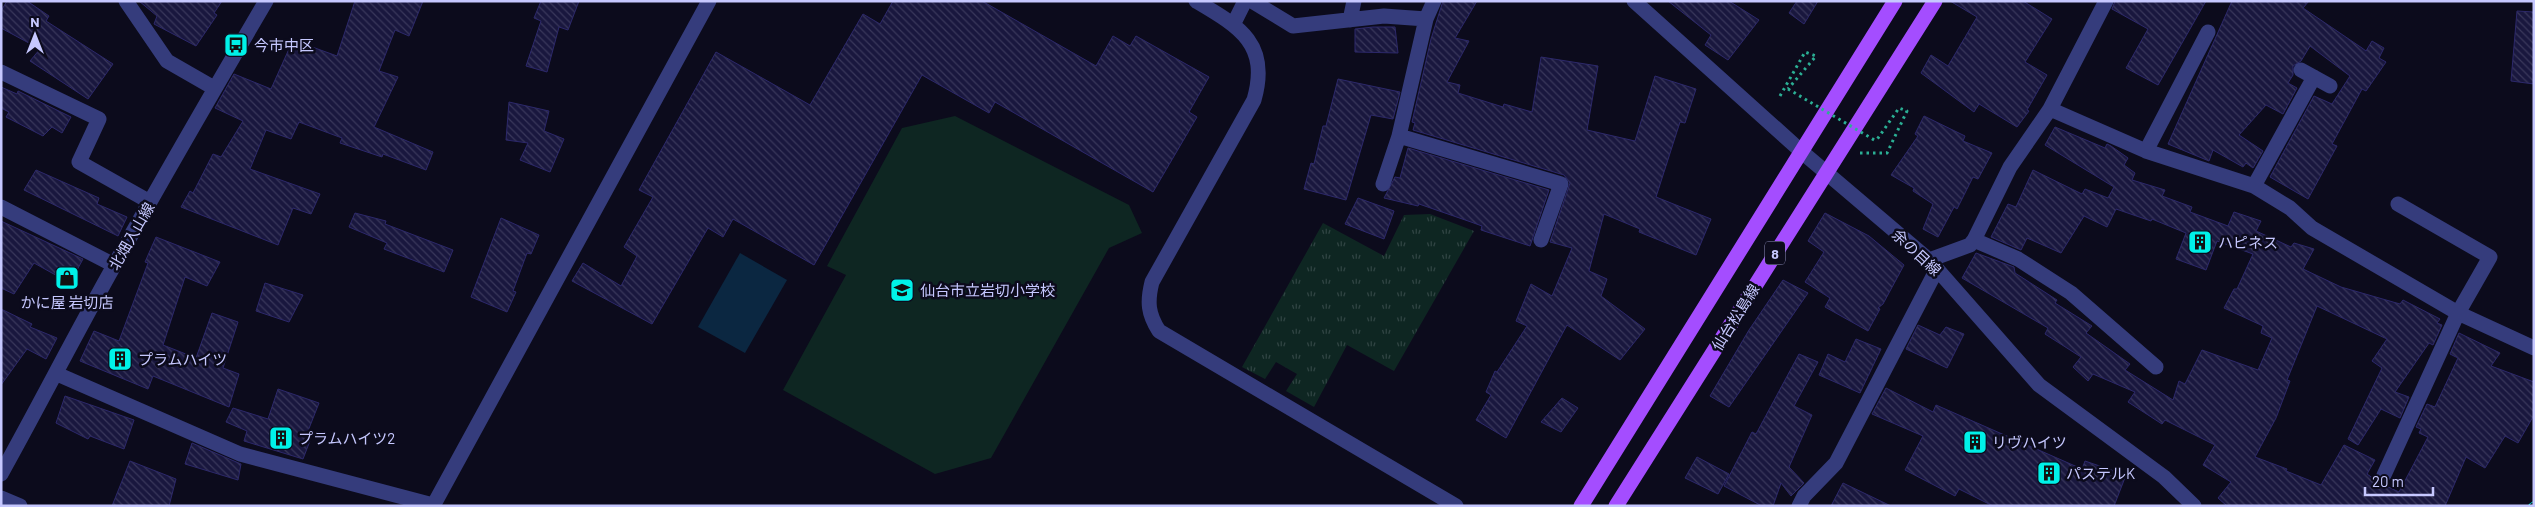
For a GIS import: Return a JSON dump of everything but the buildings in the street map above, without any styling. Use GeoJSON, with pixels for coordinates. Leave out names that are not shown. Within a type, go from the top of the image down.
{"type":"FeatureCollection","features":[{"type":"Feature","properties":{"kind":"main road","name":"仙台松島線"},"geometry":{"type":"LineString","coordinates":[[1581,506],[1895,1]]}},
{"type":"Feature","properties":{"kind":"main road","name":"仙台松島線"},"geometry":{"type":"LineString","coordinates":[[1616,506],[1935,1]]}},
{"type":"Feature","properties":{"kind":"street"},"geometry":{"type":"LineString","coordinates":[[126,1],[167,61],[214,88]]}},
{"type":"Feature","properties":{"kind":"street","name":"北畑入山線"},"geometry":{"type":"LineString","coordinates":[[1,474],[57,374],[114,265],[214,88],[266,1]]}},
{"type":"Feature","properties":{"kind":"street"},"geometry":{"type":"LineString","coordinates":[[57,374],[240,454],[433,506],[709,1]]}},
{"type":"Feature","properties":{"kind":"street"},"geometry":{"type":"LineString","coordinates":[[1196,1],[1234,23],[1248,38],[1256,58],[1260,78],[1254,100],[1152,282],[1148,298],[1150,316],[1159,332],[1456,506]]}},
{"type":"Feature","properties":{"kind":"street"},"geometry":{"type":"LineString","coordinates":[[1234,23],[1245,1]]}},
{"type":"Feature","properties":{"kind":"street"},"geometry":{"type":"LineString","coordinates":[[1252,1],[1293,26],[1384,16],[1426,19]]}},
{"type":"Feature","properties":{"kind":"street"},"geometry":{"type":"LineString","coordinates":[[1350,20],[1354,1]]}},
{"type":"Feature","properties":{"kind":"street"},"geometry":{"type":"LineString","coordinates":[[1383,184],[1400,136],[1426,19],[1434,1]]}},
{"type":"Feature","properties":{"kind":"street","name":"余の目線"},"geometry":{"type":"LineString","coordinates":[[1634,1],[1802,152],[1933,264],[2039,385],[2164,477],[2194,506]]}},
{"type":"Feature","properties":{"kind":"street"},"geometry":{"type":"LineString","coordinates":[[1799,506],[1804,496],[1836,463],[1933,264],[1970,245],[1974,240],[2010,168],[2050,109],[2106,1]]}},
{"type":"Feature","properties":{"kind":"street"},"geometry":{"type":"LineString","coordinates":[[2146,151],[2208,32]]}},
{"type":"Feature","properties":{"kind":"street"},"geometry":{"type":"LineString","coordinates":[[1,72],[99,118],[79,162],[150,202]]}},
{"type":"Feature","properties":{"kind":"street"},"geometry":{"type":"LineString","coordinates":[[2254,186],[2308,74],[2330,86]]}},
{"type":"Feature","properties":{"kind":"street"},"geometry":{"type":"LineString","coordinates":[[2050,109],[2146,151],[2254,186],[2290,208],[2312,228],[2458,313],[2534,348]]}},
{"type":"Feature","properties":{"kind":"street"},"geometry":{"type":"LineString","coordinates":[[1400,136],[1561,184],[1541,240]]}},
{"type":"Feature","properties":{"kind":"street"},"geometry":{"type":"LineString","coordinates":[[2384,475],[2458,313],[2490,257],[2398,204]]}},
{"type":"Feature","properties":{"kind":"street"},"geometry":{"type":"LineString","coordinates":[[1,207],[114,265]]}},
{"type":"Feature","properties":{"kind":"street"},"geometry":{"type":"LineString","coordinates":[[1974,240],[2018,259],[2071,293],[2156,367]]}},
{"type":"Feature","properties":{"kind":"street"},"geometry":{"type":"LineString","coordinates":[[1,498],[20,506]]}},
{"type":"Feature","properties":{"kind":"path"},"geometry":{"type":"LineString","coordinates":[[1780,96],[1805,52],[1816,56],[1788,89],[1876,141],[1899,108],[1907,111],[1887,153],[1859,153]]}},
{"type":"Feature","properties":{"kind":"green space"},"geometry":{"type":"Polygon","coordinates":[[[955,116],[1129,205],[1142,233],[1109,248],[991,458],[935,474],[783,390],[846,275],[827,266],[902,128],[955,116]]]}},
{"type":"Feature","properties":{"kind":"green space"},"geometry":{"type":"Polygon","coordinates":[[[1430,214],[1474,231],[1394,371],[1347,345],[1314,407],[1286,391],[1297,374],[1276,362],[1265,379],[1242,367],[1323,223],[1384,256],[1404,215],[1430,214]]]}},
{"type":"Feature","properties":{"kind":"water"},"geometry":{"type":"Polygon","coordinates":[[[740,253],[787,280],[745,353],[698,327],[740,253]]]}},
{"type":"Feature","properties":{"kind":"place","name":"今市中区"},"geometry":{"type":"Point","coordinates":[236,45]}},
{"type":"Feature","properties":{"kind":"place","name":"ハピネス"},"geometry":{"type":"Point","coordinates":[2200,242]}},
{"type":"Feature","properties":{"kind":"place","name":"かに屋 岩切店"},"geometry":{"type":"Point","coordinates":[67,278]}},
{"type":"Feature","properties":{"kind":"place","name":"仙台市立岩切小学校"},"geometry":{"type":"Point","coordinates":[902,290]}},
{"type":"Feature","properties":{"kind":"place","name":"プラムハイツ"},"geometry":{"type":"Point","coordinates":[120,359]}},
{"type":"Feature","properties":{"kind":"place","name":"プラムハイツ2"},"geometry":{"type":"Point","coordinates":[281,438]}},
{"type":"Feature","properties":{"kind":"place","name":"リヴハイツ"},"geometry":{"type":"Point","coordinates":[1975,442]}},
{"type":"Feature","properties":{"kind":"place","name":"パステルK"},"geometry":{"type":"Point","coordinates":[2049,473]}}]}
